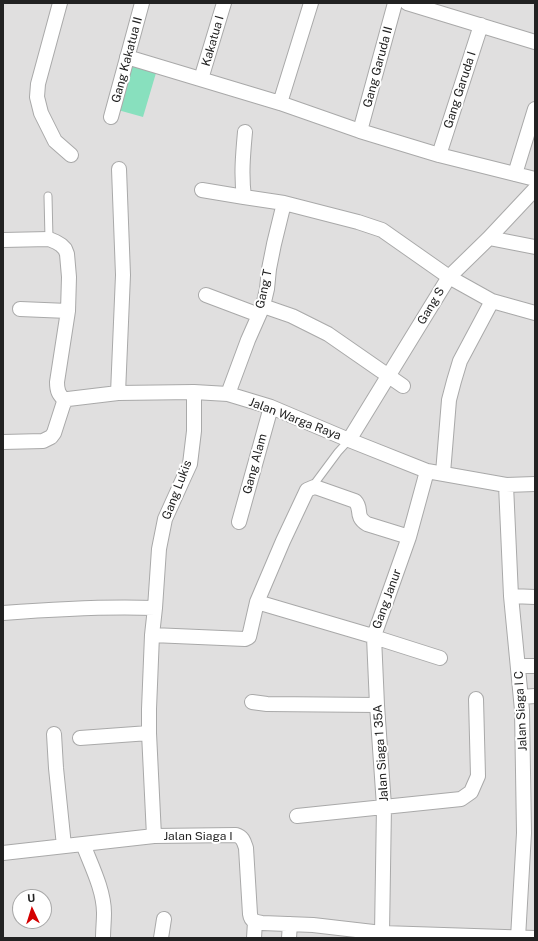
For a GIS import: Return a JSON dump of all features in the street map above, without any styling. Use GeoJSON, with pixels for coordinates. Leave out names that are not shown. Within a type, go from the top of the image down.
{"type":"FeatureCollection","features":[{"type":"Feature","properties":{"kind":"street"},"geometry":{"type":"LineString","coordinates":[[60,3],[38,84],[37,97],[41,114],[55,141],[71,155]]}},
{"type":"Feature","properties":{"kind":"street","name":"Gang Kakatua II"},"geometry":{"type":"LineString","coordinates":[[111,117],[142,3]]}},
{"type":"Feature","properties":{"kind":"street","name":"Kakatua I"},"geometry":{"type":"LineString","coordinates":[[201,79],[224,3]]}},
{"type":"Feature","properties":{"kind":"street"},"geometry":{"type":"LineString","coordinates":[[280,103],[311,3]]}},
{"type":"Feature","properties":{"kind":"street","name":"Gang Garuda II"},"geometry":{"type":"LineString","coordinates":[[360,131],[395,3]]}},
{"type":"Feature","properties":{"kind":"street"},"geometry":{"type":"LineString","coordinates":[[407,3],[535,42]]}},
{"type":"Feature","properties":{"kind":"street","name":"Gang Garuda I"},"geometry":{"type":"LineString","coordinates":[[439,155],[481,25]]}},
{"type":"Feature","properties":{"kind":"street"},"geometry":{"type":"LineString","coordinates":[[128,57],[280,103],[360,131],[439,155],[535,180]]}},
{"type":"Feature","properties":{"kind":"street"},"geometry":{"type":"LineString","coordinates":[[515,174],[535,109]]}},
{"type":"Feature","properties":{"kind":"street"},"geometry":{"type":"LineString","coordinates":[[244,197],[242,160],[245,132]]}},
{"type":"Feature","properties":{"kind":"street"},"geometry":{"type":"LineString","coordinates":[[118,393],[123,275],[119,169]]}},
{"type":"Feature","properties":{"kind":"street","name":"Gang S"},"geometry":{"type":"LineString","coordinates":[[349,440],[449,277],[489,238],[535,189]]}},
{"type":"Feature","properties":{"kind":"street"},"geometry":{"type":"LineString","coordinates":[[202,190],[284,203],[382,230],[449,277],[492,301],[535,313]]}},
{"type":"Feature","properties":{"kind":"street","name":"Gang T"},"geometry":{"type":"LineString","coordinates":[[228,394],[267,289],[272,250],[284,203]]}},
{"type":"Feature","properties":{"kind":"street"},"geometry":{"type":"LineString","coordinates":[[489,238],[535,247]]}},
{"type":"Feature","properties":{"kind":"street"},"geometry":{"type":"LineString","coordinates":[[3,240],[49,239],[56,242],[65,249],[67,254],[69,277],[68,311],[57,382],[59,395],[65,401],[54,434],[43,440],[3,442]]}},
{"type":"Feature","properties":{"kind":"street"},"geometry":{"type":"LineString","coordinates":[[206,295],[260,311],[292,316],[328,334],[403,386]]}},
{"type":"Feature","properties":{"kind":"street"},"geometry":{"type":"LineString","coordinates":[[443,473],[449,400],[454,381],[460,361],[492,301]]}},
{"type":"Feature","properties":{"kind":"street"},"geometry":{"type":"LineString","coordinates":[[20,310],[68,311]]}},
{"type":"Feature","properties":{"kind":"street","name":"Jalan Warga Raya"},"geometry":{"type":"LineString","coordinates":[[65,401],[118,393],[194,392],[228,394],[271,407],[427,471],[506,485],[535,484]]}},
{"type":"Feature","properties":{"kind":"street","name":"Gang Lukis"},"geometry":{"type":"LineString","coordinates":[[154,836],[149,733],[152,635],[159,549],[165,519],[190,464],[194,431],[194,392]]}},
{"type":"Feature","properties":{"kind":"street","name":"Gang Alam"},"geometry":{"type":"LineString","coordinates":[[239,522],[271,407]]}},
{"type":"Feature","properties":{"kind":"street","name":"Gang Janur"},"geometry":{"type":"LineString","coordinates":[[257,602],[369,635],[376,633],[409,537],[427,471]]}},
{"type":"Feature","properties":{"kind":"street","name":"Jalan Siaga I C"},"geometry":{"type":"LineString","coordinates":[[506,485],[511,596],[518,666],[528,697],[529,794],[524,833],[518,938]]}},
{"type":"Feature","properties":{"kind":"street"},"geometry":{"type":"LineString","coordinates":[[152,635],[247,638],[250,635],[257,602],[283,541],[307,490],[310,488],[318,488],[355,501],[358,504],[360,518],[367,524],[409,537]]}},
{"type":"Feature","properties":{"kind":"street"},"geometry":{"type":"LineString","coordinates":[[511,596],[535,597]]}},
{"type":"Feature","properties":{"kind":"street"},"geometry":{"type":"LineString","coordinates":[[3,613],[88,607],[155,608]]}},
{"type":"Feature","properties":{"kind":"street","name":"Jalan Siaga 1 35A"},"geometry":{"type":"LineString","coordinates":[[382,935],[384,806],[374,637],[440,658]]}},
{"type":"Feature","properties":{"kind":"street"},"geometry":{"type":"LineString","coordinates":[[518,666],[535,666]]}},
{"type":"Feature","properties":{"kind":"street"},"geometry":{"type":"LineString","coordinates":[[297,816],[462,799],[471,792],[478,776],[476,699]]}},
{"type":"Feature","properties":{"kind":"street"},"geometry":{"type":"LineString","coordinates":[[252,702],[268,704],[377,705]]}},
{"type":"Feature","properties":{"kind":"street"},"geometry":{"type":"LineString","coordinates":[[80,738],[149,733]]}},
{"type":"Feature","properties":{"kind":"street"},"geometry":{"type":"LineString","coordinates":[[54,734],[64,846]]}},
{"type":"Feature","properties":{"kind":"street","name":"Jalan Siaga I"},"geometry":{"type":"LineString","coordinates":[[3,853],[154,836],[240,836],[243,839],[246,848],[250,914],[252,920],[255,922]]}},
{"type":"Feature","properties":{"kind":"street"},"geometry":{"type":"LineString","coordinates":[[83,844],[103,900],[103,938]]}},
{"type":"Feature","properties":{"kind":"street"},"geometry":{"type":"LineString","coordinates":[[161,938],[164,919]]}},
{"type":"Feature","properties":{"kind":"street"},"geometry":{"type":"LineString","coordinates":[[254,938],[255,922],[289,931],[313,926],[382,935],[535,938]]}},
{"type":"Feature","properties":{"kind":"lane"},"geometry":{"type":"LineString","coordinates":[[48,196],[49,239]]}},
{"type":"Feature","properties":{"kind":"lane"},"geometry":{"type":"LineString","coordinates":[[310,488],[349,440]]}},
{"type":"Feature","properties":{"kind":"shaded area"},"geometry":{"type":"Polygon","coordinates":[[[3,3],[535,3],[535,938],[3,938],[3,3]]]}},
{"type":"Feature","properties":{"kind":"green space"},"geometry":{"type":"Polygon","coordinates":[[[131,66],[156,73],[143,117],[118,110],[131,66]]]}}]}
